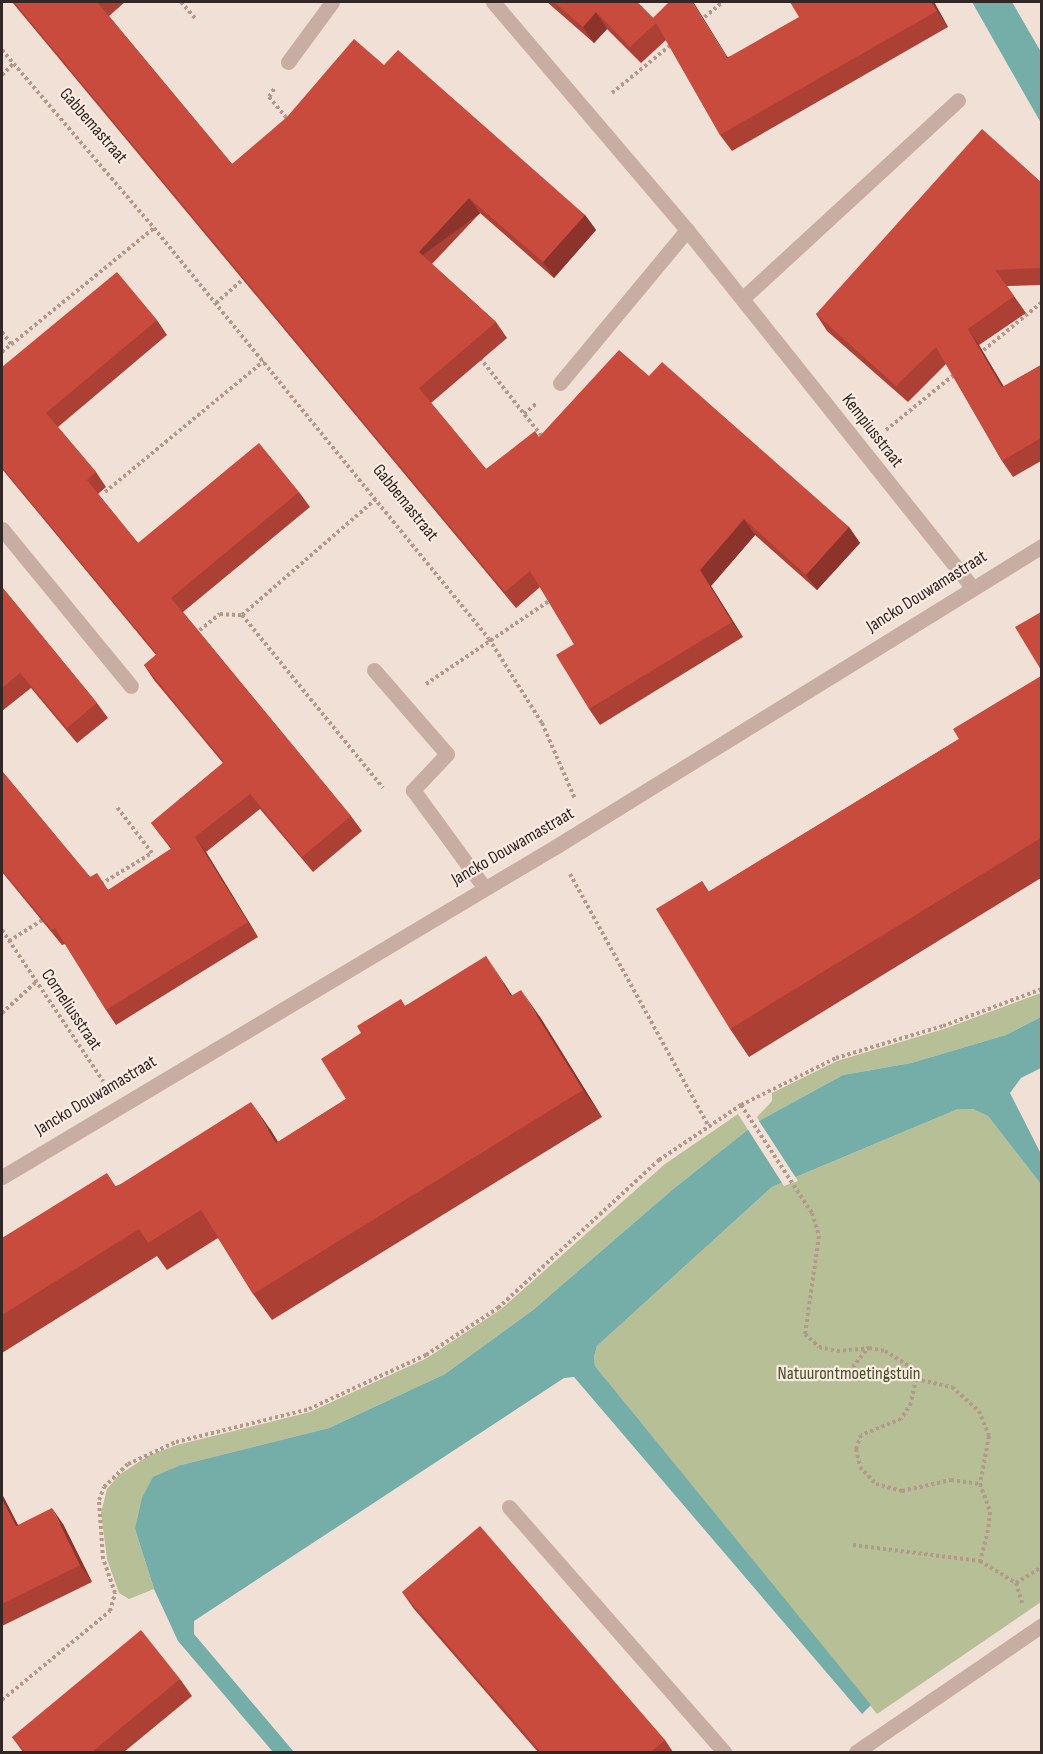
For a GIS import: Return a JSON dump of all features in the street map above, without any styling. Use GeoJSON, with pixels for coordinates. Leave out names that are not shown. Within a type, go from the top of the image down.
{"type":"FeatureCollection","features":[{"type":"Feature","properties":{"kind":"street"},"geometry":{"type":"LineString","coordinates":[[288,62],[332,2]]}},
{"type":"Feature","properties":{"kind":"street","name":"Kempiusstraat"},"geometry":{"type":"LineString","coordinates":[[493,2],[743,298],[972,587]]}},
{"type":"Feature","properties":{"kind":"street"},"geometry":{"type":"LineString","coordinates":[[743,298],[958,100]]}},
{"type":"Feature","properties":{"kind":"street"},"geometry":{"type":"LineString","coordinates":[[560,383],[687,230]]}},
{"type":"Feature","properties":{"kind":"street"},"geometry":{"type":"LineString","coordinates":[[2,529],[131,686]]}},
{"type":"Feature","properties":{"kind":"street","name":"Jancko Douwamastraat"},"geometry":{"type":"LineString","coordinates":[[2,1177],[118,1104],[483,887],[555,847],[1041,546]]}},
{"type":"Feature","properties":{"kind":"street"},"geometry":{"type":"LineString","coordinates":[[374,670],[447,754],[413,790],[483,887]]}},
{"type":"Feature","properties":{"kind":"street"},"geometry":{"type":"LineString","coordinates":[[509,1507],[724,1752]]}},
{"type":"Feature","properties":{"kind":"street"},"geometry":{"type":"LineString","coordinates":[[856,1752],[1036,1629]]}},
{"type":"Feature","properties":{"kind":"path"},"geometry":{"type":"LineString","coordinates":[[181,2],[196,20]]}},
{"type":"Feature","properties":{"kind":"path"},"geometry":{"type":"LineString","coordinates":[[696,24],[723,2]]}},
{"type":"Feature","properties":{"kind":"path"},"geometry":{"type":"LineString","coordinates":[[588,113],[678,39]]}},
{"type":"Feature","properties":{"kind":"path","name":"Gabbemastraat"},"geometry":{"type":"LineString","coordinates":[[2,50],[264,361],[489,639],[542,723],[587,827]]}},
{"type":"Feature","properties":{"kind":"path"},"geometry":{"type":"LineString","coordinates":[[288,62],[269,97],[297,130]]}},
{"type":"Feature","properties":{"kind":"path"},"geometry":{"type":"LineString","coordinates":[[2,75],[14,64]]}},
{"type":"Feature","properties":{"kind":"path"},"geometry":{"type":"LineString","coordinates":[[2,352],[154,228]]}},
{"type":"Feature","properties":{"kind":"path"},"geometry":{"type":"LineString","coordinates":[[216,303],[251,273]]}},
{"type":"Feature","properties":{"kind":"path"},"geometry":{"type":"LineString","coordinates":[[970,361],[1041,302]]}},
{"type":"Feature","properties":{"kind":"path"},"geometry":{"type":"LineString","coordinates":[[2,332],[11,344]]}},
{"type":"Feature","properties":{"kind":"path"},"geometry":{"type":"LineString","coordinates":[[473,350],[546,441]]}},
{"type":"Feature","properties":{"kind":"path"},"geometry":{"type":"LineString","coordinates":[[105,492],[264,361]]}},
{"type":"Feature","properties":{"kind":"path"},"geometry":{"type":"LineString","coordinates":[[863,450],[961,368]]}},
{"type":"Feature","properties":{"kind":"path"},"geometry":{"type":"LineString","coordinates":[[193,636],[219,614],[242,615],[377,498]]}},
{"type":"Feature","properties":{"kind":"path"},"geometry":{"type":"LineString","coordinates":[[402,702],[489,639],[556,597]]}},
{"type":"Feature","properties":{"kind":"path"},"geometry":{"type":"LineString","coordinates":[[242,615],[386,791],[413,790]]}},
{"type":"Feature","properties":{"kind":"path"},"geometry":{"type":"LineString","coordinates":[[90,891],[152,853],[117,807]]}},
{"type":"Feature","properties":{"kind":"path"},"geometry":{"type":"LineString","coordinates":[[555,847],[708,1125]]}},
{"type":"Feature","properties":{"kind":"path"},"geometry":{"type":"LineString","coordinates":[[9,941],[50,916]]}},
{"type":"Feature","properties":{"kind":"path","name":"Corneliusstraat"},"geometry":{"type":"LineString","coordinates":[[2,930],[118,1104]]}},
{"type":"Feature","properties":{"kind":"path"},"geometry":{"type":"LineString","coordinates":[[2,1013],[36,982]]}},
{"type":"Feature","properties":{"kind":"path"},"geometry":{"type":"LineString","coordinates":[[2,1700],[110,1611],[115,1593],[104,1559],[98,1513],[104,1487],[117,1472],[147,1453],[176,1442],[309,1409],[426,1355],[498,1308],[639,1178],[708,1125],[741,1105],[836,1058],[943,1026],[1041,989]]}},
{"type":"Feature","properties":{"kind":"path"},"geometry":{"type":"LineString","coordinates":[[741,1105],[812,1213],[819,1236],[805,1334],[819,1347],[837,1351],[869,1348],[885,1351],[909,1366],[916,1379],[911,1403],[901,1419],[861,1435],[856,1449],[860,1467],[876,1484],[902,1491],[951,1480],[980,1484]]}},
{"type":"Feature","properties":{"kind":"path"},"geometry":{"type":"LineString","coordinates":[[849,1372],[869,1348]]}},
{"type":"Feature","properties":{"kind":"path"},"geometry":{"type":"LineString","coordinates":[[916,1379],[952,1387],[979,1411],[989,1436],[980,1484],[990,1512],[980,1561]]}},
{"type":"Feature","properties":{"kind":"path"},"geometry":{"type":"LineString","coordinates":[[853,1545],[980,1561],[1016,1583],[1036,1629]]}},
{"type":"Feature","properties":{"kind":"path"},"geometry":{"type":"LineString","coordinates":[[1016,1583],[1041,1567]]}},
{"type":"Feature","properties":{"kind":"green space"},"geometry":{"type":"Polygon","coordinates":[[[1041,993],[1041,1017],[1006,1035],[911,1063],[843,1075],[759,1121],[757,1117],[772,1101],[772,1093],[837,1061],[944,1029],[1041,993]]]}},
{"type":"Feature","properties":{"kind":"green space","name":"Natuurontmoetingstuin"},"geometry":{"type":"Polygon","coordinates":[[[958,1109],[973,1109],[988,1116],[1040,1183],[1041,1602],[877,1714],[595,1366],[594,1357],[597,1346],[772,1187],[958,1109]]]}},
{"type":"Feature","properties":{"kind":"green space"},"geometry":{"type":"Polygon","coordinates":[[[738,1114],[748,1130],[672,1190],[533,1310],[445,1374],[329,1428],[181,1465],[135,1529],[154,1589],[129,1599],[119,1593],[107,1559],[101,1513],[107,1489],[119,1475],[148,1456],[177,1445],[310,1412],[427,1358],[500,1310],[665,1164],[738,1114]]]}},
{"type":"Feature","properties":{"kind":"water"},"geometry":{"type":"Polygon","coordinates":[[[972,2],[1012,2],[1041,52],[1041,123],[972,2]]]}},
{"type":"Feature","properties":{"kind":"water"},"geometry":{"type":"Polygon","coordinates":[[[1041,1017],[1041,1068],[1021,1078],[1010,1093],[1041,1154],[1041,1196],[1040,1183],[988,1116],[973,1109],[958,1109],[772,1187],[597,1346],[594,1357],[595,1366],[871,1705],[862,1714],[574,1377],[564,1378],[194,1621],[194,1634],[294,1752],[273,1752],[178,1641],[154,1589],[135,1529],[142,1498],[153,1477],[181,1465],[329,1428],[445,1374],[533,1310],[672,1190],[759,1121],[843,1075],[911,1063],[1006,1035],[1041,1017]]]}},
{"type":"Feature","properties":{"kind":"pier"},"geometry":{"type":"Polygon","coordinates":[[[758,1119],[798,1181],[784,1186],[747,1128],[758,1119]]]}},
{"type":"Feature","properties":{"kind":"building"},"geometry":{"type":"Polygon","coordinates":[[[14,2],[97,2],[232,164],[287,117],[354,39],[384,65],[398,50],[585,215],[543,262],[469,198],[419,252],[496,322],[419,388],[486,469],[535,431],[539,437],[619,350],[649,376],[662,362],[849,527],[806,575],[744,519],[700,570],[732,622],[589,709],[556,655],[574,644],[530,571],[505,592],[14,2]]]}},
{"type":"Feature","properties":{"kind":"building"},"geometry":{"type":"Polygon","coordinates":[[[554,2],[637,2],[653,18],[669,2],[692,2],[727,58],[799,17],[790,2],[931,2],[937,11],[720,135],[656,23],[630,47],[596,12],[583,27],[554,2]]]}},
{"type":"Feature","properties":{"kind":"building"},"geometry":{"type":"Polygon","coordinates":[[[982,129],[1041,182],[1041,268],[995,270],[1014,296],[968,329],[1002,387],[1041,365],[1041,438],[1002,461],[936,347],[896,386],[816,314],[982,129]]]}},
{"type":"Feature","properties":{"kind":"building"},"geometry":{"type":"Polygon","coordinates":[[[117,272],[157,320],[46,413],[96,472],[87,480],[138,543],[259,443],[299,492],[171,598],[351,816],[302,857],[250,794],[195,837],[248,922],[106,1010],[55,928],[52,930],[2,870],[2,771],[90,877],[97,873],[108,890],[172,848],[151,823],[224,762],[144,665],[157,654],[2,467],[2,367],[117,272]]]}},
{"type":"Feature","properties":{"kind":"building"},"geometry":{"type":"Polygon","coordinates":[[[2,587],[97,703],[67,728],[20,673],[2,688],[2,587]]]}},
{"type":"Feature","properties":{"kind":"building"},"geometry":{"type":"Polygon","coordinates":[[[1041,612],[1041,670],[1015,627],[1041,612]]]}},
{"type":"Feature","properties":{"kind":"building"},"geometry":{"type":"Polygon","coordinates":[[[1041,676],[1041,838],[730,1029],[656,909],[702,881],[708,892],[959,739],[953,729],[1041,676]]]}},
{"type":"Feature","properties":{"kind":"building"},"geometry":{"type":"Polygon","coordinates":[[[486,956],[511,996],[521,990],[583,1090],[253,1294],[201,1210],[148,1243],[139,1229],[2,1315],[2,1238],[107,1173],[116,1187],[251,1102],[276,1143],[346,1099],[321,1059],[361,1033],[357,1026],[401,999],[405,1006],[486,956]]]}},
{"type":"Feature","properties":{"kind":"building"},"geometry":{"type":"Polygon","coordinates":[[[2,1499],[16,1526],[52,1508],[80,1565],[2,1604],[2,1499]]]}},
{"type":"Feature","properties":{"kind":"building"},"geometry":{"type":"Polygon","coordinates":[[[480,1526],[665,1740],[651,1752],[541,1752],[402,1592],[480,1526]]]}},
{"type":"Feature","properties":{"kind":"building"},"geometry":{"type":"Polygon","coordinates":[[[141,1630],[180,1679],[92,1752],[25,1752],[12,1737],[141,1630]]]}}]}
